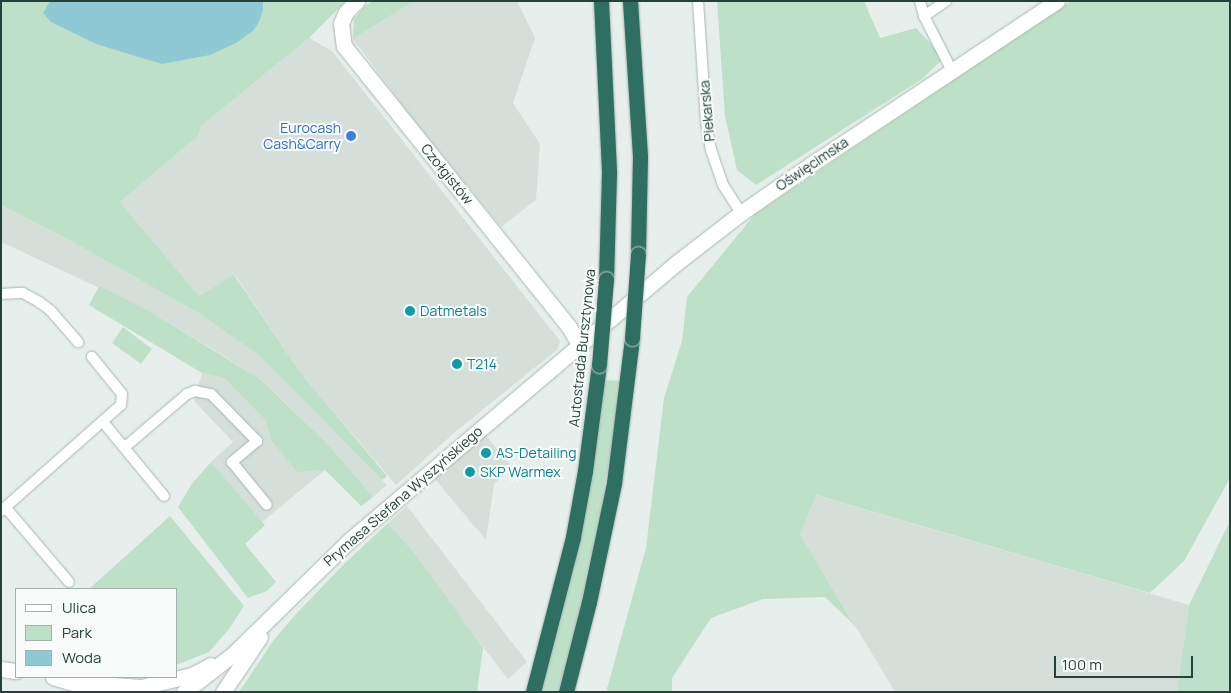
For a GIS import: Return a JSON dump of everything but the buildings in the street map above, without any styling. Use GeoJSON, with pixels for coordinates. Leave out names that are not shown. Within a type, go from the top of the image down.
{"type":"FeatureCollection","features":[{"type":"Feature","properties":{"kind":"highway","name":"Autostrada Bursztynowa"},"geometry":{"type":"LineString","coordinates":[[534,692],[573,537],[585,471],[599,365],[606,279],[609,164],[601,1]]}},
{"type":"Feature","properties":{"kind":"highway"},"geometry":{"type":"LineString","coordinates":[[567,688],[600,558],[614,483],[632,338],[638,254],[639,140],[630,1]]}},
{"type":"Feature","properties":{"kind":"street","name":"Czołgistów"},"geometry":{"type":"LineString","coordinates":[[357,1],[346,12],[341,23],[344,46],[558,312],[580,344]]}},
{"type":"Feature","properties":{"kind":"street","name":"Piekarska"},"geometry":{"type":"LineString","coordinates":[[698,1],[706,122],[711,150],[723,185],[740,213]]}},
{"type":"Feature","properties":{"kind":"street"},"geometry":{"type":"LineString","coordinates":[[920,1],[924,16],[952,71]]}},
{"type":"Feature","properties":{"kind":"street"},"geometry":{"type":"LineString","coordinates":[[924,16],[946,1]]}},
{"type":"Feature","properties":{"kind":"street","name":"Oświęcimska"},"geometry":{"type":"LineString","coordinates":[[580,344],[740,213],[1057,1]]}},
{"type":"Feature","properties":{"kind":"street"},"geometry":{"type":"LineString","coordinates":[[1,294],[23,293],[39,302],[50,310],[78,342]]}},
{"type":"Feature","properties":{"kind":"street","name":"Prymasa Stefana Wyszyńskiego"},"geometry":{"type":"LineString","coordinates":[[202,692],[232,655],[359,532],[580,344]]}},
{"type":"Feature","properties":{"kind":"street"},"geometry":{"type":"LineString","coordinates":[[69,582],[3,510],[121,405],[122,394],[92,357]]}},
{"type":"Feature","properties":{"kind":"street"},"geometry":{"type":"LineString","coordinates":[[125,447],[187,394],[195,391],[211,394],[257,441],[232,462],[267,505]]}},
{"type":"Feature","properties":{"kind":"street"},"geometry":{"type":"LineString","coordinates":[[103,422],[164,496]]}},
{"type":"Feature","properties":{"kind":"street"},"geometry":{"type":"LineString","coordinates":[[223,692],[280,607]]}},
{"type":"Feature","properties":{"kind":"street","name":"Prymasa Stefana Wyszyńskiego"},"geometry":{"type":"LineString","coordinates":[[184,692],[232,655]]}},
{"type":"Feature","properties":{"kind":"street"},"geometry":{"type":"LineString","coordinates":[[178,677],[192,674],[232,655]]}},
{"type":"Feature","properties":{"kind":"street"},"geometry":{"type":"LineString","coordinates":[[1,669],[15,671]]}},
{"type":"Feature","properties":{"kind":"street"},"geometry":{"type":"LineString","coordinates":[[57,678],[116,692]]}},
{"type":"Feature","properties":{"kind":"street"},"geometry":{"type":"LineString","coordinates":[[71,682],[141,686],[175,678]]}},
{"type":"Feature","properties":{"kind":"street"},"geometry":{"type":"LineString","coordinates":[[71,682],[92,692]]}},
{"type":"Feature","properties":{"kind":"street"},"geometry":{"type":"LineString","coordinates":[[71,682],[98,692]]}},
{"type":"Feature","properties":{"kind":"shaded area"},"geometry":{"type":"Polygon","coordinates":[[[414,1],[517,1],[535,38],[513,103],[540,144],[536,200],[501,227],[413,119],[353,39],[414,1]]]}},
{"type":"Feature","properties":{"kind":"shaded area"},"geometry":{"type":"Polygon","coordinates":[[[309,38],[332,51],[560,341],[558,349],[455,432],[396,485],[303,376],[235,275],[199,296],[120,202],[199,135],[201,126],[309,38]]]}},
{"type":"Feature","properties":{"kind":"shaded area"},"geometry":{"type":"Polygon","coordinates":[[[1,205],[69,240],[200,314],[261,357],[387,485],[373,497],[326,442],[283,400],[260,379],[216,351],[151,312],[1,242],[1,205]]]}},
{"type":"Feature","properties":{"kind":"shaded area"},"geometry":{"type":"Polygon","coordinates":[[[202,373],[224,378],[266,421],[271,440],[325,470],[262,522],[211,462],[233,442],[194,401],[202,373]]]}},
{"type":"Feature","properties":{"kind":"shaded area"},"geometry":{"type":"Polygon","coordinates":[[[485,434],[512,467],[494,484],[486,540],[434,478],[485,434]]]}},
{"type":"Feature","properties":{"kind":"shaded area"},"geometry":{"type":"Polygon","coordinates":[[[815,495],[1189,605],[1177,692],[895,692],[800,534],[815,495]]]}},
{"type":"Feature","properties":{"kind":"shaded area"},"geometry":{"type":"Polygon","coordinates":[[[407,506],[527,662],[508,679],[457,614],[416,555],[388,523],[407,506]]]}},
{"type":"Feature","properties":{"kind":"green space"},"geometry":{"type":"Polygon","coordinates":[[[1,1],[346,1],[309,38],[201,126],[199,135],[120,202],[199,296],[234,275],[303,376],[387,476],[382,480],[261,357],[200,314],[69,240],[1,205],[1,1]]]}},
{"type":"Feature","properties":{"kind":"green space"},"geometry":{"type":"Polygon","coordinates":[[[373,1],[414,1],[353,39],[354,19],[366,5],[373,1]]]}},
{"type":"Feature","properties":{"kind":"green space"},"geometry":{"type":"Polygon","coordinates":[[[717,1],[864,1],[880,38],[916,28],[944,58],[922,79],[756,185],[737,170],[725,116],[717,1]]]}},
{"type":"Feature","properties":{"kind":"green space"},"geometry":{"type":"Polygon","coordinates":[[[1071,1],[1230,1],[1230,478],[1184,561],[1150,593],[816,495],[800,534],[855,626],[825,597],[763,599],[711,618],[672,678],[672,692],[606,692],[646,548],[664,398],[682,341],[687,297],[755,214],[1071,1]]]}},
{"type":"Feature","properties":{"kind":"green space"},"geometry":{"type":"Polygon","coordinates":[[[99,286],[151,312],[260,379],[326,442],[373,497],[361,506],[325,470],[297,472],[271,440],[266,421],[224,378],[202,373],[89,305],[99,286]]]}},
{"type":"Feature","properties":{"kind":"green space"},"geometry":{"type":"Polygon","coordinates":[[[123,327],[152,349],[141,364],[112,343],[123,327]]]}},
{"type":"Feature","properties":{"kind":"green space"},"geometry":{"type":"Polygon","coordinates":[[[604,380],[621,381],[601,513],[572,643],[558,692],[540,692],[570,579],[604,380]]]}},
{"type":"Feature","properties":{"kind":"green space"},"geometry":{"type":"Polygon","coordinates":[[[211,462],[265,525],[245,544],[276,582],[267,591],[248,598],[178,507],[191,485],[211,462]]]}},
{"type":"Feature","properties":{"kind":"green space"},"geometry":{"type":"Polygon","coordinates":[[[170,516],[244,606],[229,629],[209,652],[178,664],[178,588],[90,588],[170,516]]]}},
{"type":"Feature","properties":{"kind":"green space"},"geometry":{"type":"Polygon","coordinates":[[[1230,521],[1230,692],[1177,692],[1189,605],[1230,521]]]}},
{"type":"Feature","properties":{"kind":"green space"},"geometry":{"type":"Polygon","coordinates":[[[388,523],[416,555],[483,648],[477,692],[239,692],[273,641],[295,615],[344,564],[388,523]]]}},
{"type":"Feature","properties":{"kind":"water"},"geometry":{"type":"Polygon","coordinates":[[[50,1],[263,1],[263,10],[259,22],[253,31],[236,43],[210,55],[162,64],[96,44],[51,22],[43,13],[50,1]]]}},
{"type":"Feature","properties":{"kind":"place","name":"Eurocash Cash&Carry"},"geometry":{"type":"Point","coordinates":[351,136]}},
{"type":"Feature","properties":{"kind":"place","name":"Datmetals"},"geometry":{"type":"Point","coordinates":[410,311]}},
{"type":"Feature","properties":{"kind":"place","name":"T214"},"geometry":{"type":"Point","coordinates":[457,364]}},
{"type":"Feature","properties":{"kind":"place","name":"AS-Detailing"},"geometry":{"type":"Point","coordinates":[486,453]}},
{"type":"Feature","properties":{"kind":"place","name":"SKP Warmex"},"geometry":{"type":"Point","coordinates":[470,472]}}]}
